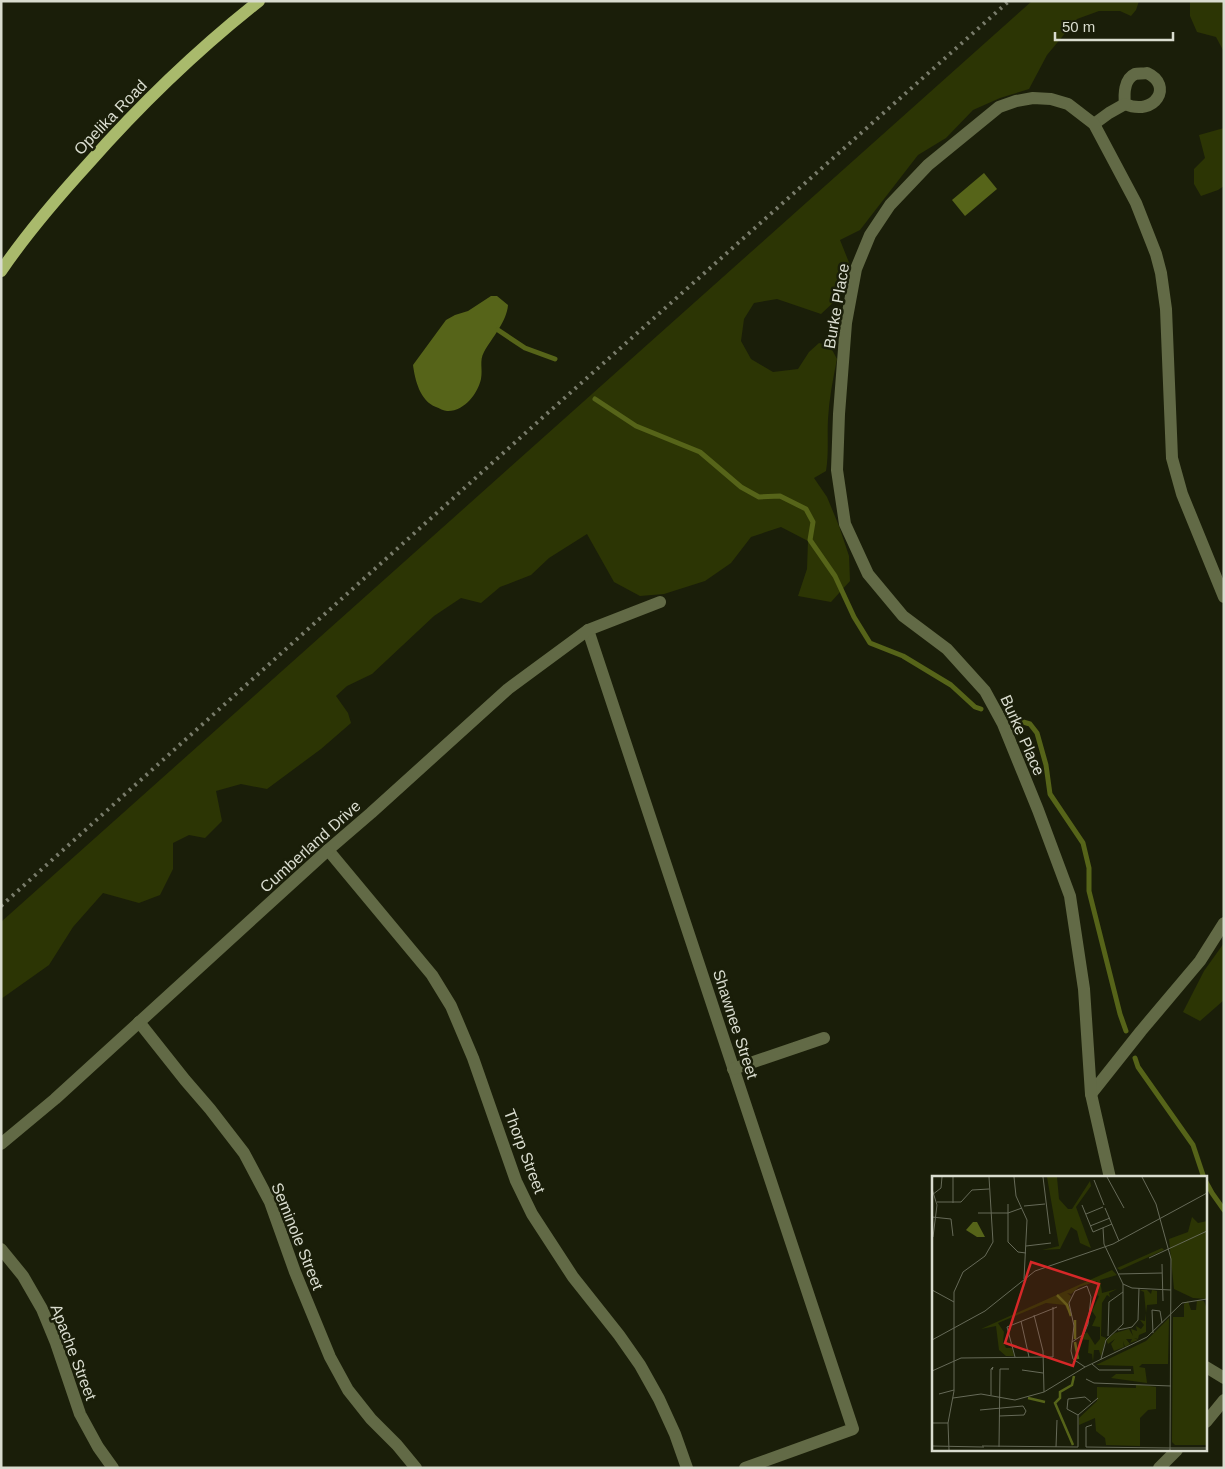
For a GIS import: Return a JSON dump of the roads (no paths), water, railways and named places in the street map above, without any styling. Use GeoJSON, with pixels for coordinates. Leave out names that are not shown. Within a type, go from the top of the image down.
{"type":"FeatureCollection","features":[{"type":"Feature","properties":{"kind":"main road","name":"Opelika Road"},"geometry":{"type":"LineString","coordinates":[[1,270],[61,194],[118,131],[177,71],[258,1]]}},
{"type":"Feature","properties":{"kind":"street","name":"Burke Place"},"geometry":{"type":"LineString","coordinates":[[1110,1176],[1091,1094],[1084,989],[1070,896],[1038,810],[1003,724],[985,691],[947,649],[903,616],[868,574],[845,524],[837,470],[846,323],[856,269],[870,236],[890,205],[928,165],[999,108],[1016,101],[1033,98],[1051,99],[1068,104],[1094,124],[1136,203],[1156,254],[1161,273],[1166,309],[1172,458],[1182,494],[1224,597]]}},
{"type":"Feature","properties":{"kind":"street"},"geometry":{"type":"LineString","coordinates":[[1094,124],[1125,104]]}},
{"type":"Feature","properties":{"kind":"street","name":"Cumberland Drive"},"geometry":{"type":"LineString","coordinates":[[1,1144],[55,1099],[508,689],[588,630],[660,602]]}},
{"type":"Feature","properties":{"kind":"street","name":"Shawnee Street"},"geometry":{"type":"LineString","coordinates":[[588,630],[853,1429],[745,1468]]}},
{"type":"Feature","properties":{"kind":"street","name":"Thorp Street"},"geometry":{"type":"LineString","coordinates":[[328,850],[432,975],[451,1006],[473,1058],[516,1181],[532,1214],[574,1277],[619,1334],[640,1366],[660,1399],[676,1434],[687,1468]]}},
{"type":"Feature","properties":{"kind":"street"},"geometry":{"type":"LineString","coordinates":[[1091,1094],[1200,961],[1224,923]]}},
{"type":"Feature","properties":{"kind":"street","name":"Seminole Street"},"geometry":{"type":"LineString","coordinates":[[139,1022],[244,1153],[270,1202],[295,1272],[330,1357],[348,1390],[371,1419],[397,1444],[416,1468]]}},
{"type":"Feature","properties":{"kind":"street"},"geometry":{"type":"LineString","coordinates":[[733,1069],[824,1038]]}},
{"type":"Feature","properties":{"kind":"street","name":"Apache Street"},"geometry":{"type":"LineString","coordinates":[[1,1249],[23,1276],[42,1309],[56,1343],[80,1414],[98,1447],[113,1468]]}},
{"type":"Feature","properties":{"kind":"street"},"geometry":{"type":"LineString","coordinates":[[1208,1368],[1224,1378]]}},
{"type":"Feature","properties":{"kind":"street"},"geometry":{"type":"LineString","coordinates":[[1208,1420],[1224,1400]]}},
{"type":"Feature","properties":{"kind":"street"},"geometry":{"type":"LineString","coordinates":[[1160,1468],[1175,1452]]}},
{"type":"Feature","properties":{"kind":"waterway"},"geometry":{"type":"LineString","coordinates":[[498,330],[525,348],[555,359]]}},
{"type":"Feature","properties":{"kind":"waterway"},"geometry":{"type":"LineString","coordinates":[[595,399],[636,426],[700,452],[741,487],[759,497],[780,496],[806,509],[813,522],[810,540],[835,576],[854,617],[870,643],[903,656],[951,685],[975,707],[981,709]]}},
{"type":"Feature","properties":{"kind":"waterway"},"geometry":{"type":"LineString","coordinates":[[1013,719],[1030,724],[1037,733],[1046,765],[1050,794],[1083,843],[1089,868],[1089,891],[1126,1031]]}},
{"type":"Feature","properties":{"kind":"waterway"},"geometry":{"type":"LineString","coordinates":[[1135,1058],[1138,1067],[1193,1145],[1203,1176]]}},
{"type":"Feature","properties":{"kind":"waterway"},"geometry":{"type":"LineString","coordinates":[[1208,1186],[1224,1210]]}},
{"type":"Feature","properties":{"kind":"railway"},"geometry":{"type":"LineString","coordinates":[[1,906],[541,419],[1009,1]]}}]}
